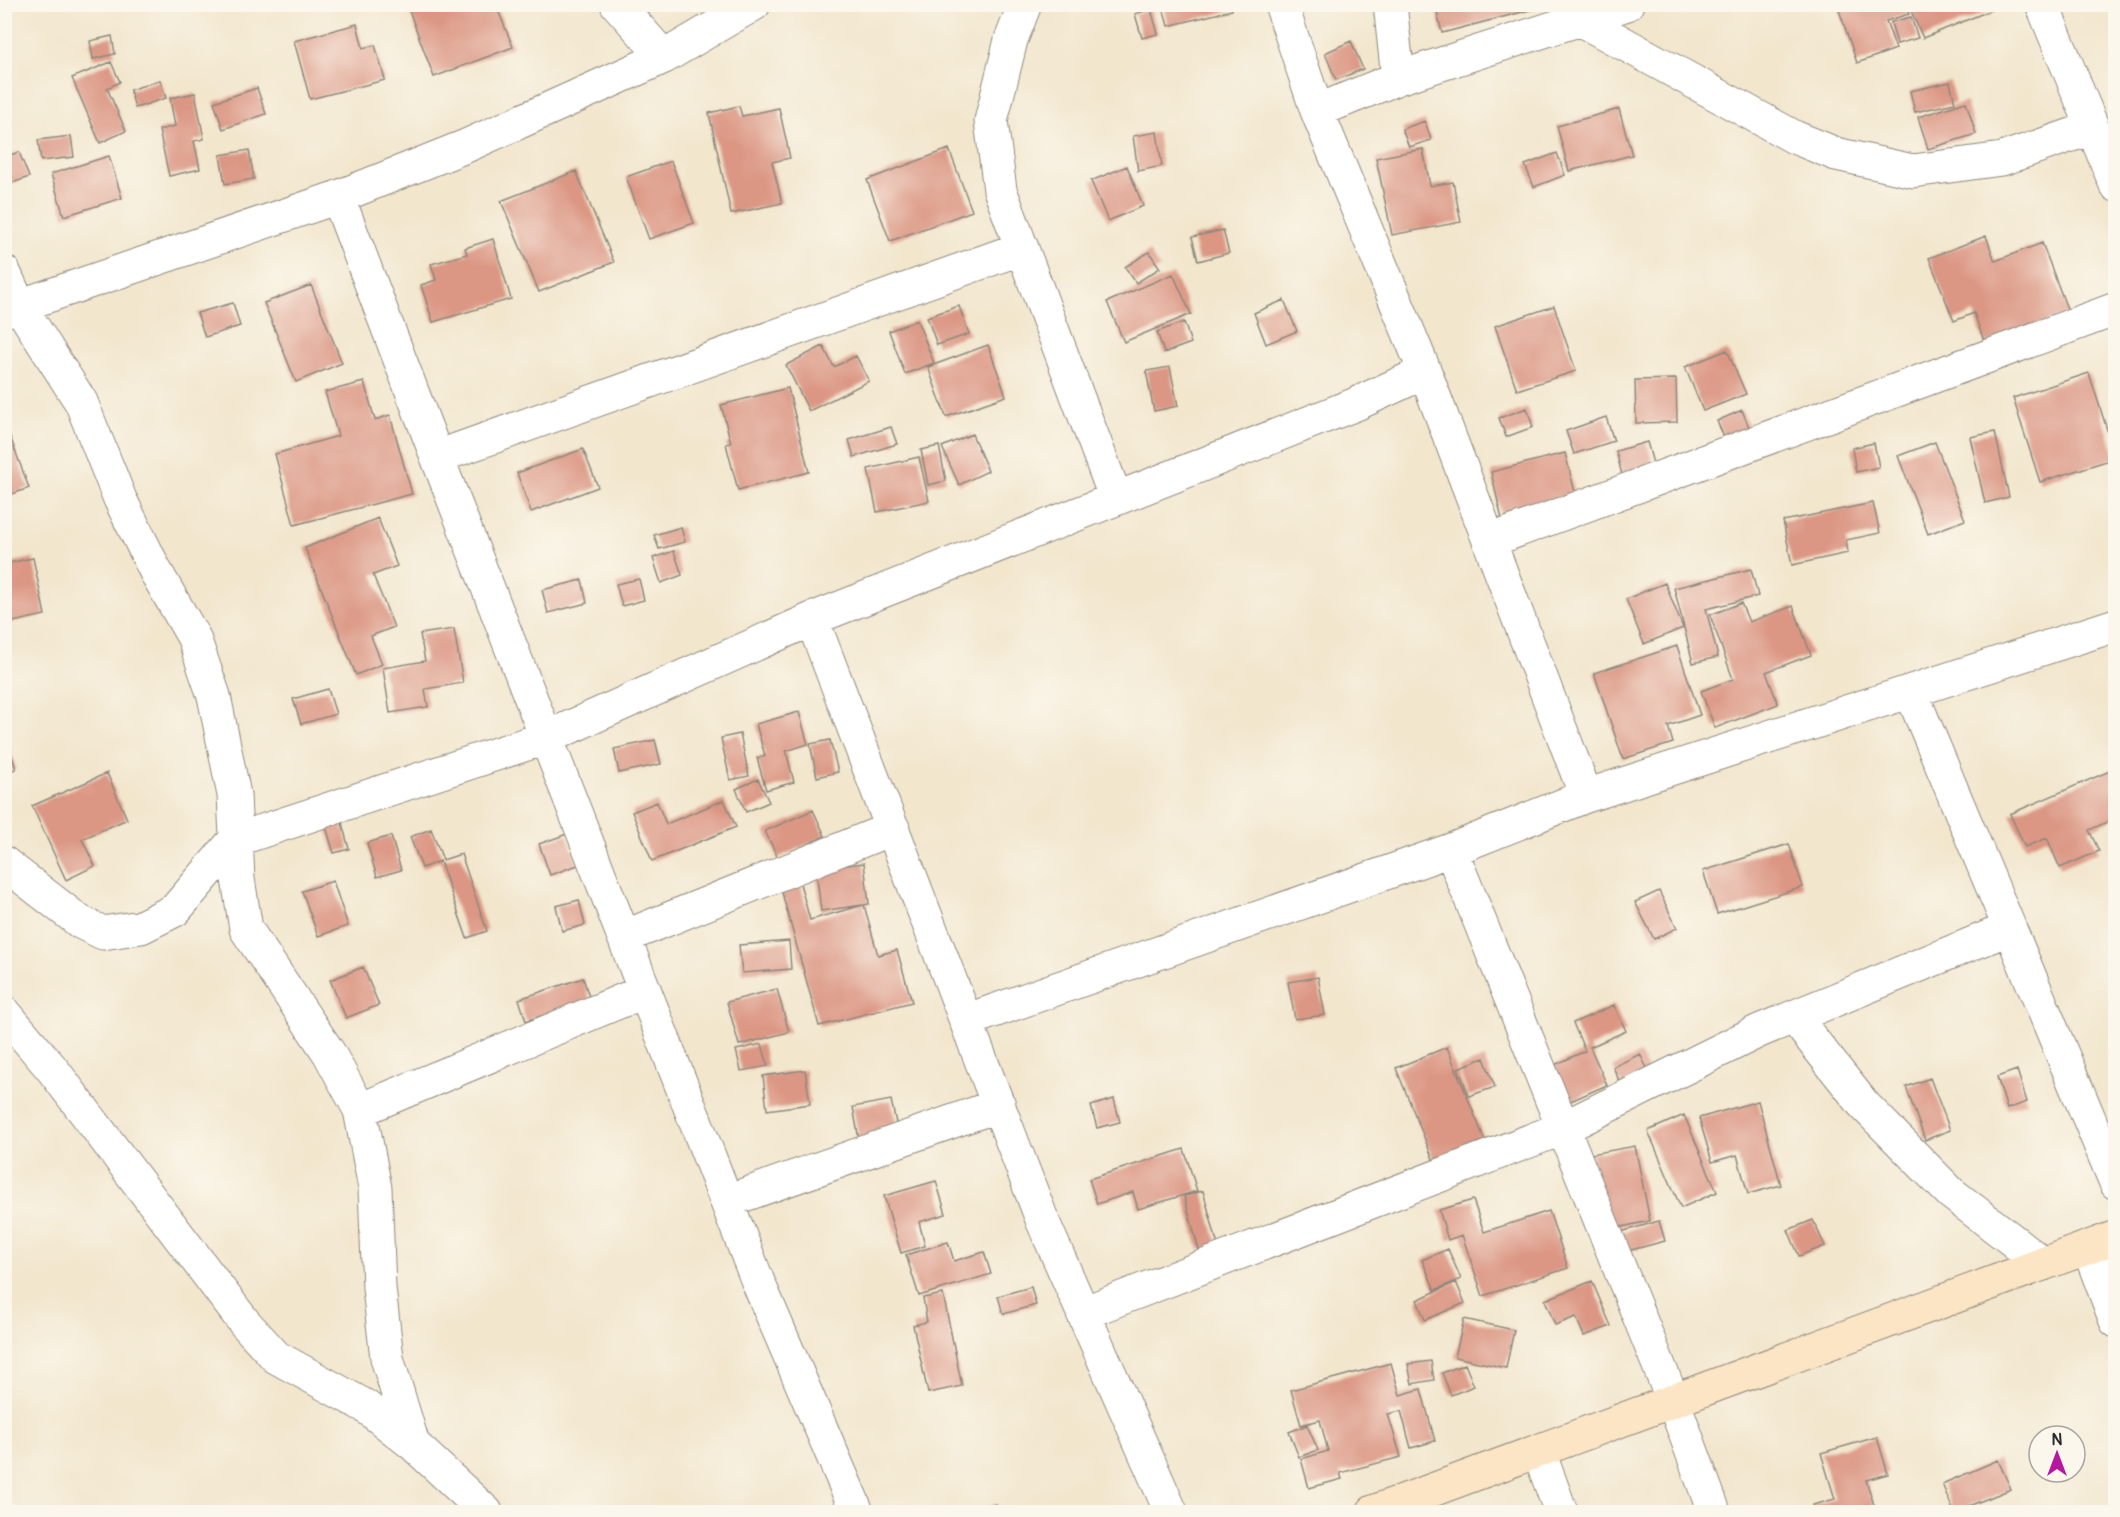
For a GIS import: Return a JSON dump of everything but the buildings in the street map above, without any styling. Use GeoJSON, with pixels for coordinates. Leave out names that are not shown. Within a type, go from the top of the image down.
{"type":"FeatureCollection","features":[{"type":"Feature","properties":{"kind":"street"},"geometry":{"type":"LineString","coordinates":[[616,4],[664,57]]}},
{"type":"Feature","properties":{"kind":"street"},"geometry":{"type":"LineString","coordinates":[[12,308],[338,197],[466,146],[664,57],[754,4]]}},
{"type":"Feature","properties":{"kind":"street"},"geometry":{"type":"LineString","coordinates":[[1025,4],[1011,40],[991,121],[1000,190],[1116,499]]}},
{"type":"Feature","properties":{"kind":"street"},"geometry":{"type":"LineString","coordinates":[[1281,4],[1317,111],[1425,372],[1586,796]]}},
{"type":"Feature","properties":{"kind":"street"},"geometry":{"type":"LineString","coordinates":[[1390,4],[1398,78]]}},
{"type":"Feature","properties":{"kind":"street"},"geometry":{"type":"LineString","coordinates":[[1317,111],[1398,78],[1627,4]]}},
{"type":"Feature","properties":{"kind":"street"},"geometry":{"type":"LineString","coordinates":[[2042,4],[2115,185]]}},
{"type":"Feature","properties":{"kind":"street"},"geometry":{"type":"LineString","coordinates":[[1579,20],[1794,137],[1836,154],[1912,171],[2002,159],[2092,128]]}},
{"type":"Feature","properties":{"kind":"street"},"geometry":{"type":"LineString","coordinates":[[338,197],[436,458],[548,737],[758,1282],[857,1512]]}},
{"type":"Feature","properties":{"kind":"street"},"geometry":{"type":"LineString","coordinates":[[436,458],[1022,248]]}},
{"type":"Feature","properties":{"kind":"street"},"geometry":{"type":"LineString","coordinates":[[4,272],[12,308],[81,402],[120,499],[156,572],[194,638],[214,696],[234,795],[235,840],[246,929],[329,1053],[360,1110],[375,1188],[379,1288],[387,1358],[413,1444]]}},
{"type":"Feature","properties":{"kind":"street"},"geometry":{"type":"LineString","coordinates":[[1489,541],[2115,309]]}},
{"type":"Feature","properties":{"kind":"street"},"geometry":{"type":"LineString","coordinates":[[4,862],[80,922],[103,933],[141,927],[175,910],[235,840],[548,737],[812,619],[1356,404],[1425,372]]}},
{"type":"Feature","properties":{"kind":"street"},"geometry":{"type":"LineString","coordinates":[[812,619],[968,1020],[1043,1222],[1171,1512]]}},
{"type":"Feature","properties":{"kind":"street"},"geometry":{"type":"LineString","coordinates":[[968,1020],[1451,850],[1586,796],[2115,625]]}},
{"type":"Feature","properties":{"kind":"street"},"geometry":{"type":"LineString","coordinates":[[1911,692],[2115,1183]]}},
{"type":"Feature","properties":{"kind":"street"},"geometry":{"type":"LineString","coordinates":[[624,937],[893,828]]}},
{"type":"Feature","properties":{"kind":"street"},"geometry":{"type":"LineString","coordinates":[[1451,850],[1674,1403],[1714,1512]]}},
{"type":"Feature","properties":{"kind":"street"},"geometry":{"type":"LineString","coordinates":[[1083,1313],[1563,1128],[1749,1036],[2008,929]]}},
{"type":"Feature","properties":{"kind":"street"},"geometry":{"type":"LineString","coordinates":[[360,1110],[645,992]]}},
{"type":"Feature","properties":{"kind":"street"},"geometry":{"type":"LineString","coordinates":[[4,1012],[53,1070],[244,1322],[276,1357],[366,1406],[413,1444],[486,1512]]}},
{"type":"Feature","properties":{"kind":"street"},"geometry":{"type":"LineString","coordinates":[[1794,1017],[1864,1105],[1951,1193],[2043,1264]]}},
{"type":"Feature","properties":{"kind":"street"},"geometry":{"type":"LineString","coordinates":[[727,1201],[999,1105]]}},
{"type":"Feature","properties":{"kind":"street"},"geometry":{"type":"LineString","coordinates":[[1373,1512],[1674,1403],[2102,1242],[2115,1321]]}},
{"type":"Feature","properties":{"kind":"street"},"geometry":{"type":"LineString","coordinates":[[1539,1452],[1561,1512]]}}]}
